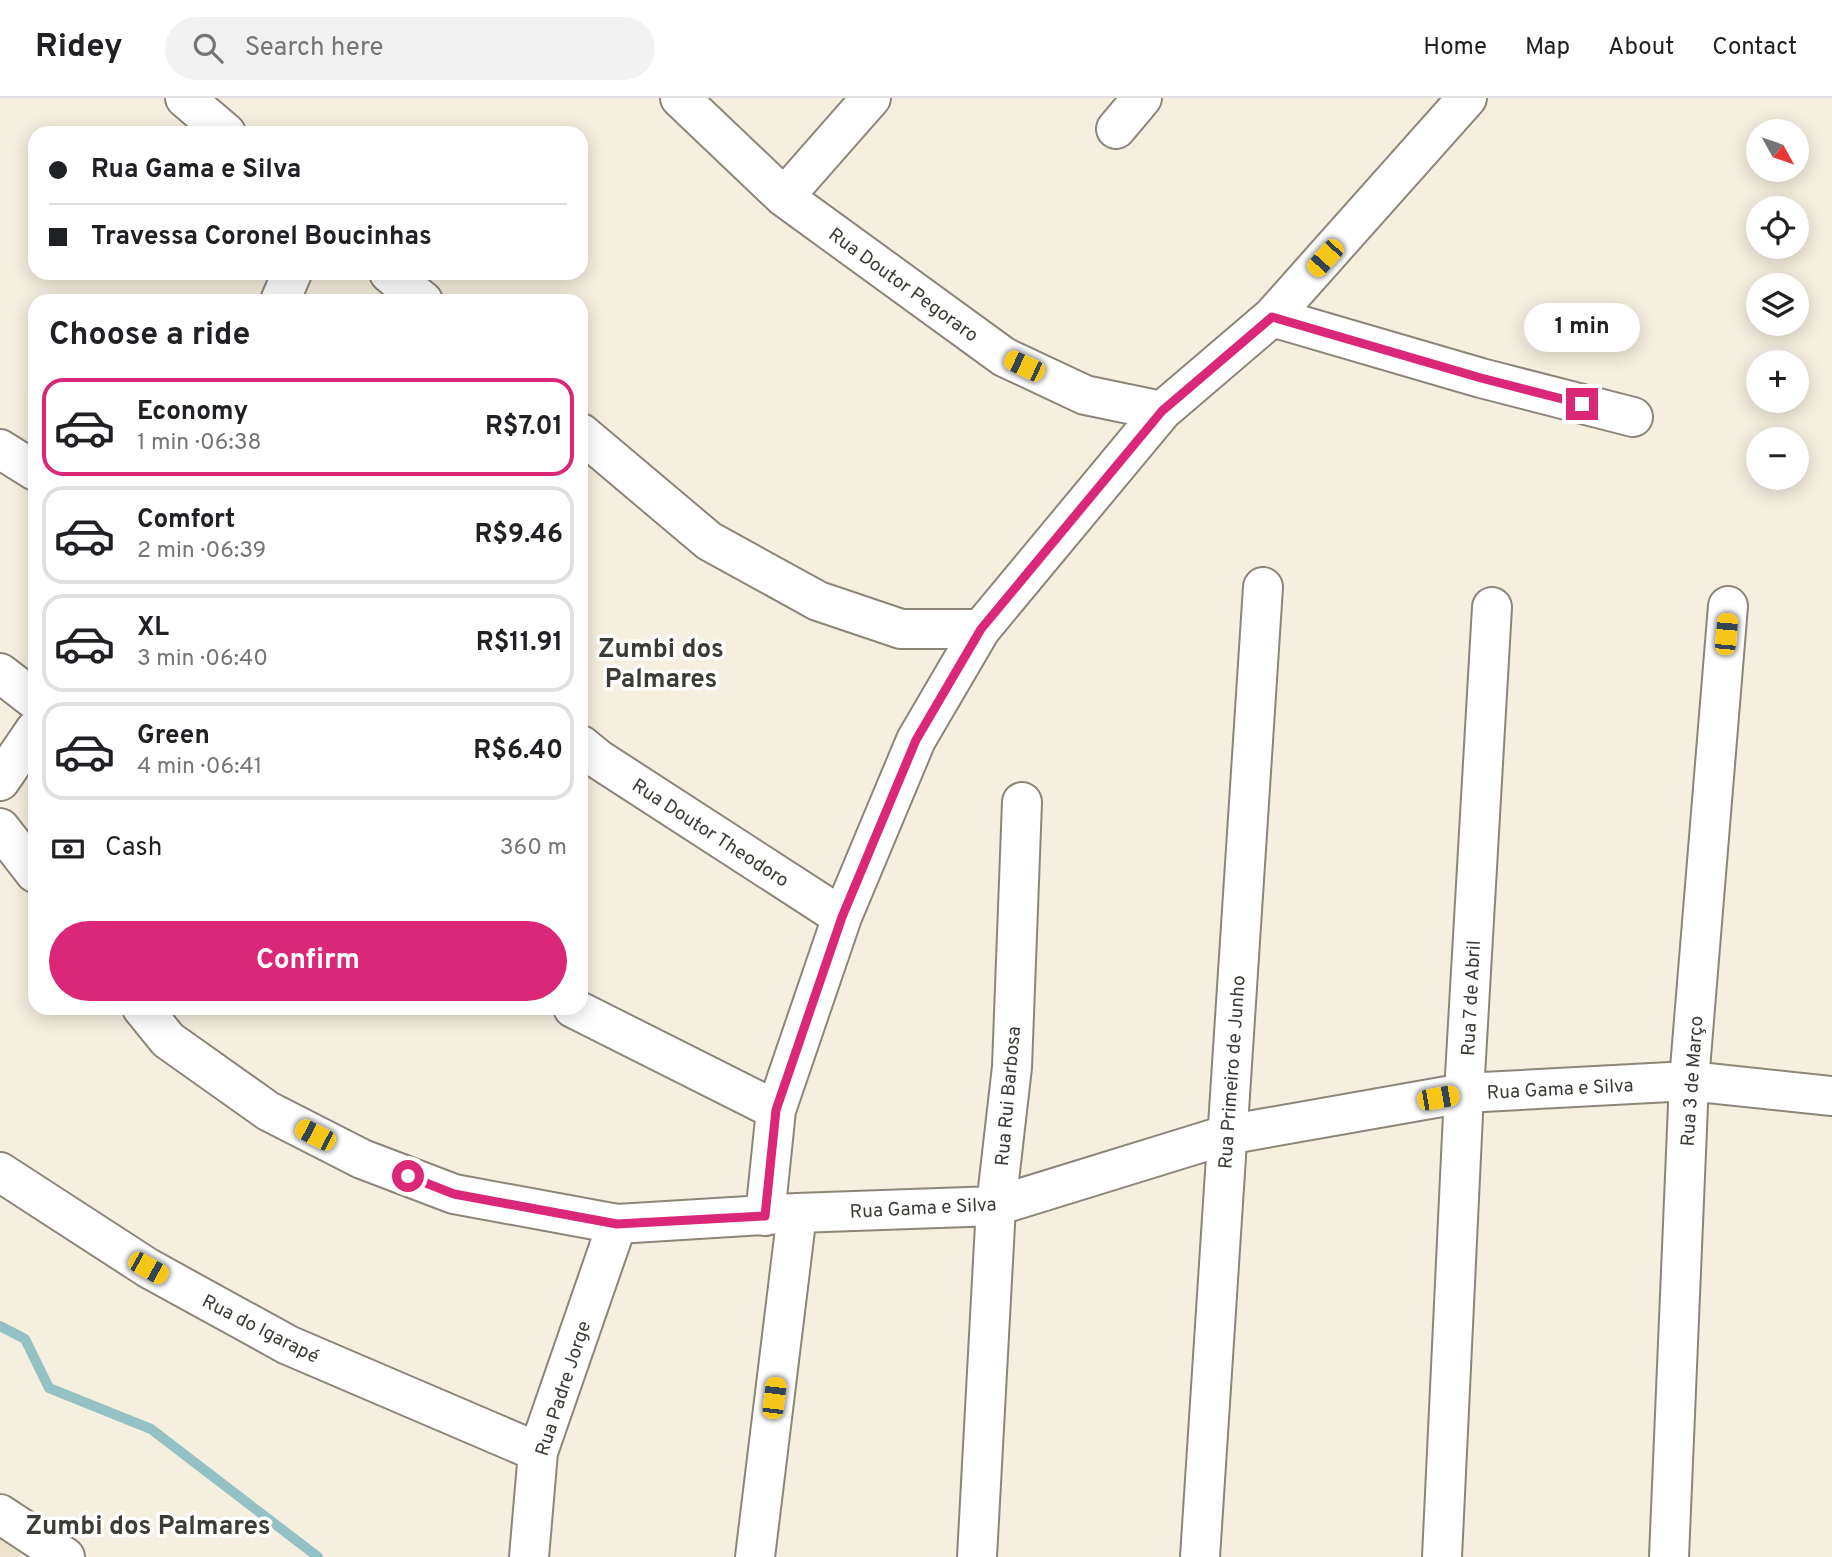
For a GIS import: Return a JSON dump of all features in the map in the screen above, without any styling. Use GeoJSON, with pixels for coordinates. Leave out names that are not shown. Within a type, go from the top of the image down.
{"type":"FeatureCollection","features":[{"type":"Feature","properties":{"kind":"street"},"geometry":{"type":"LineString","coordinates":[[185,98],[218,126]]}},
{"type":"Feature","properties":{"kind":"street","name":"Rua Doutor Pegoraro"},"geometry":{"type":"LineString","coordinates":[[680,98],[784,197],[1004,357],[1085,394],[1162,411]]}},
{"type":"Feature","properties":{"kind":"street"},"geometry":{"type":"LineString","coordinates":[[784,197],[871,98]]}},
{"type":"Feature","properties":{"kind":"street"},"geometry":{"type":"LineString","coordinates":[[1116,129],[1142,98]]}},
{"type":"Feature","properties":{"kind":"street"},"geometry":{"type":"LineString","coordinates":[[755,1557],[781,1214],[776,1110],[842,917],[916,740],[981,629],[1162,411],[1272,317],[1467,98]]}},
{"type":"Feature","properties":{"kind":"street"},"geometry":{"type":"LineString","coordinates":[[398,280],[414,294]]}},
{"type":"Feature","properties":{"kind":"street"},"geometry":{"type":"LineString","coordinates":[[1272,317],[1481,378],[1633,417]]}},
{"type":"Feature","properties":{"kind":"street"},"geometry":{"type":"LineString","coordinates":[[588,439],[709,541],[818,601],[901,629],[981,629]]}},
{"type":"Feature","properties":{"kind":"street"},"geometry":{"type":"LineString","coordinates":[[0,449],[28,467]]}},
{"type":"Feature","properties":{"kind":"street","name":"Rua Primeiro de Junho"},"geometry":{"type":"LineString","coordinates":[[1200,1557],[1263,587]]}},
{"type":"Feature","properties":{"kind":"street","name":"Rua 3 de Março"},"geometry":{"type":"LineString","coordinates":[[1670,1557],[1689,1081],[1728,606]]}},
{"type":"Feature","properties":{"kind":"street","name":"Rua 7 de Abril"},"geometry":{"type":"LineString","coordinates":[[1442,1557],[1464,1093],[1492,607]]}},
{"type":"Feature","properties":{"kind":"street"},"geometry":{"type":"LineString","coordinates":[[0,673],[28,695]]}},
{"type":"Feature","properties":{"kind":"street"},"geometry":{"type":"LineString","coordinates":[[0,781],[28,740]]}},
{"type":"Feature","properties":{"kind":"street","name":"Rua Doutor Theodoro"},"geometry":{"type":"LineString","coordinates":[[588,751],[842,917]]}},
{"type":"Feature","properties":{"kind":"street","name":"Rua Rui Barbosa"},"geometry":{"type":"LineString","coordinates":[[977,1557],[996,1206],[1012,1067],[1022,802]]}},
{"type":"Feature","properties":{"kind":"street"},"geometry":{"type":"LineString","coordinates":[[0,828],[28,864]]}},
{"type":"Feature","properties":{"kind":"street","name":"Rua Gama e Silva"},"geometry":{"type":"LineString","coordinates":[[148,1015],[168,1040],[268,1111],[362,1158],[454,1194],[617,1224],[781,1214],[996,1206],[1226,1135],[1464,1093],[1689,1081],[1832,1096]]}},
{"type":"Feature","properties":{"kind":"street"},"geometry":{"type":"LineString","coordinates":[[587,1015],[776,1110]]}},
{"type":"Feature","properties":{"kind":"street","name":"Rua do Igarapé"},"geometry":{"type":"LineString","coordinates":[[0,1172],[148,1268],[288,1345],[538,1452]]}},
{"type":"Feature","properties":{"kind":"street","name":"Rua Padre Jorge"},"geometry":{"type":"LineString","coordinates":[[529,1557],[538,1452],[617,1224]]}},
{"type":"Feature","properties":{"kind":"street"},"geometry":{"type":"LineString","coordinates":[[0,1514],[65,1557]]}},
{"type":"Feature","properties":{"kind":"shaded area"},"geometry":{"type":"Polygon","coordinates":[[[0,1535],[23,1551],[18,1557],[0,1557],[0,1535]]]}},
{"type":"Feature","properties":{"kind":"waterway"},"geometry":{"type":"LineString","coordinates":[[0,1326],[25,1339],[49,1388],[151,1429],[318,1557]]}},
{"type":"Feature","properties":{"kind":"district","name":"Zumbi dos Palmares"},"geometry":{"type":"Point","coordinates":[661,663]}},
{"type":"Feature","properties":{"kind":"district","name":"Zumbi dos Palmares"},"geometry":{"type":"Point","coordinates":[148,1525]}},
{"type":"Feature","properties":{"kind":"route"},"geometry":{"type":"LineString","coordinates":[[408,1176],[454,1194],[617,1224],[765,1216],[776,1110],[842,917],[916,740],[981,629],[1162,411],[1272,317],[1481,378],[1582,404]]}}]}
